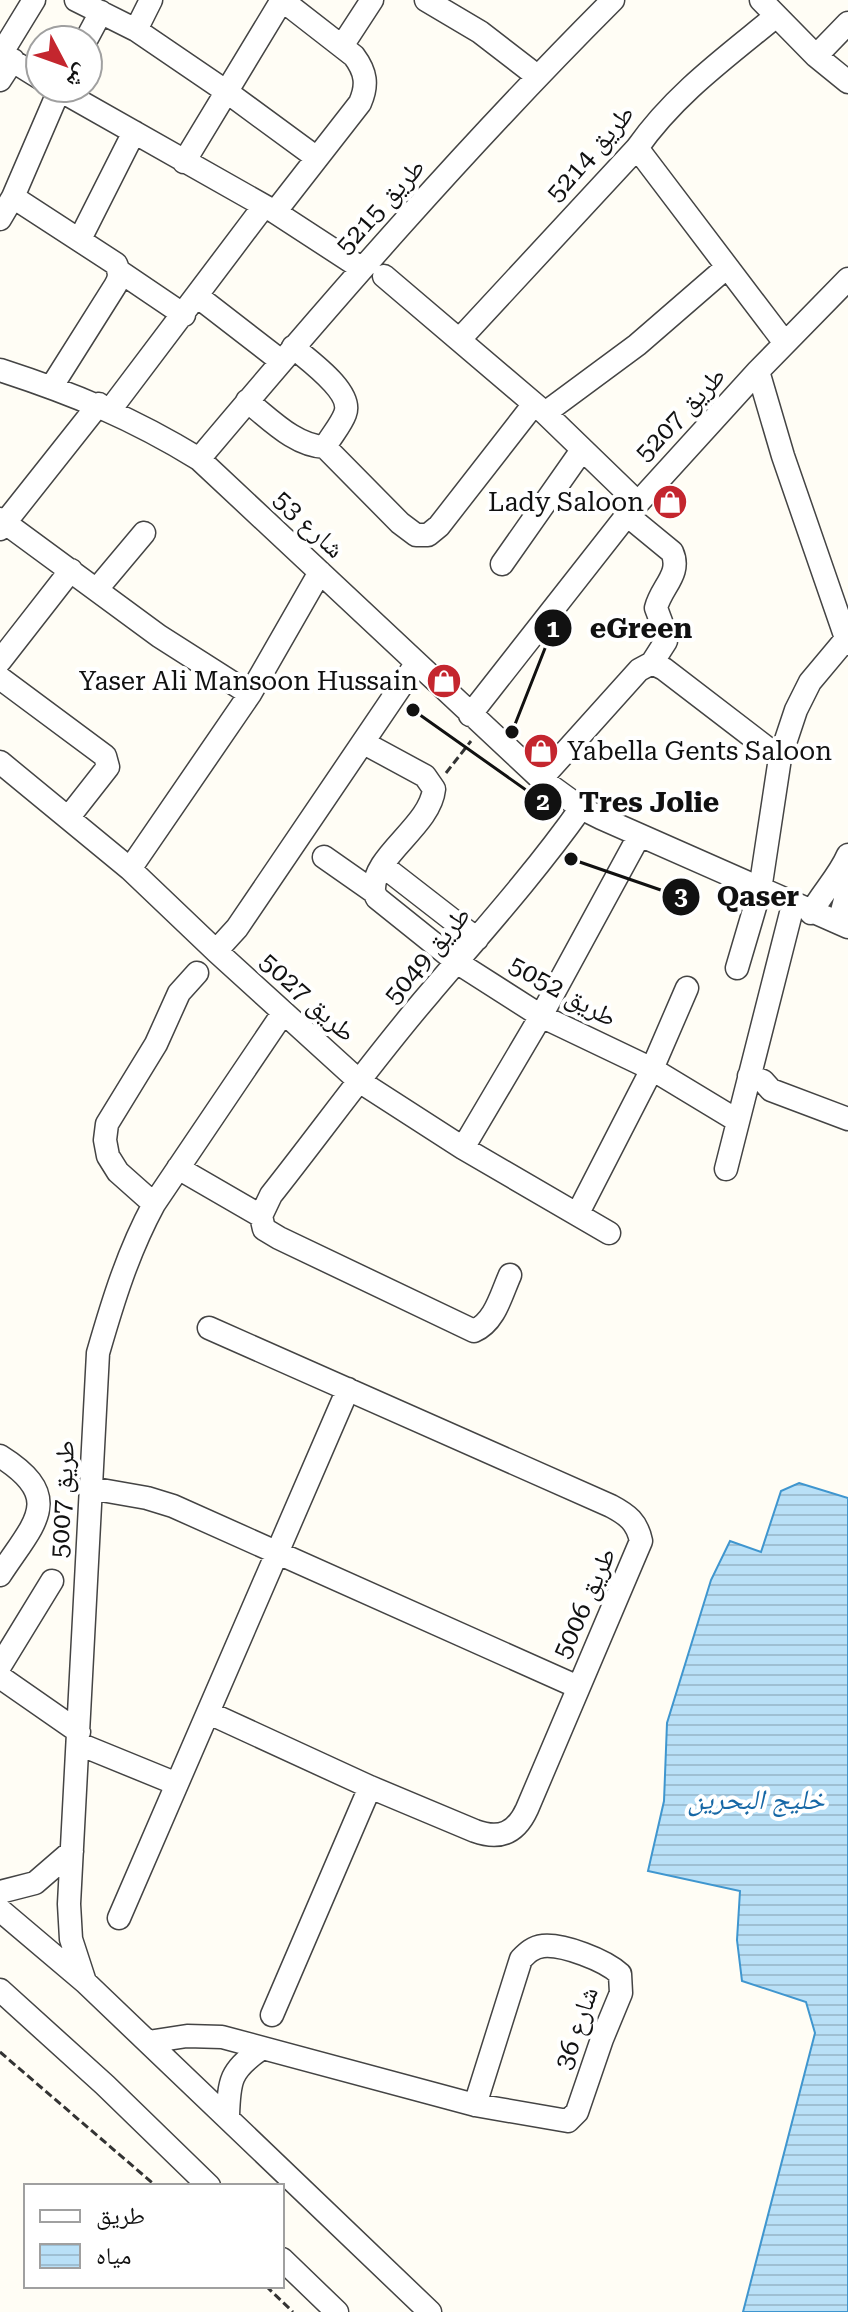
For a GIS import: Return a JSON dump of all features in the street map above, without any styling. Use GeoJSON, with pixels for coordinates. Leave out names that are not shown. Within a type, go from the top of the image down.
{"type":"FeatureCollection","features":[{"type":"Feature","properties":{"kind":"street"},"geometry":{"type":"LineString","coordinates":[[0,80],[5,56],[34,0]]}},
{"type":"Feature","properties":{"kind":"street"},"geometry":{"type":"LineString","coordinates":[[76,0],[136,30],[317,158]]}},
{"type":"Feature","properties":{"kind":"street"},"geometry":{"type":"LineString","coordinates":[[136,30],[151,0]]}},
{"type":"Feature","properties":{"kind":"street"},"geometry":{"type":"LineString","coordinates":[[184,162],[282,0],[342,46],[362,66],[366,78],[365,91],[353,113],[184,315],[2,524],[71,570],[159,636],[250,694]]}},
{"type":"Feature","properties":{"kind":"street"},"geometry":{"type":"LineString","coordinates":[[342,46],[372,0]]}},
{"type":"Feature","properties":{"kind":"street"},"geometry":{"type":"LineString","coordinates":[[426,0],[480,32],[537,76]]}},
{"type":"Feature","properties":{"kind":"street","name":"طريق 5215"},"geometry":{"type":"LineString","coordinates":[[199,459],[361,268],[537,76],[613,0]]}},
{"type":"Feature","properties":{"kind":"street"},"geometry":{"type":"LineString","coordinates":[[768,8],[816,56],[848,82]]}},
{"type":"Feature","properties":{"kind":"street","name":"طريق 5214"},"geometry":{"type":"LineString","coordinates":[[460,339],[637,148],[658,118],[768,8]]}},
{"type":"Feature","properties":{"kind":"street"},"geometry":{"type":"LineString","coordinates":[[95,24],[101,12]]}},
{"type":"Feature","properties":{"kind":"street"},"geometry":{"type":"LineString","coordinates":[[816,56],[848,23]]}},
{"type":"Feature","properties":{"kind":"street"},"geometry":{"type":"LineString","coordinates":[[5,56],[24,68]]}},
{"type":"Feature","properties":{"kind":"street"},"geometry":{"type":"LineString","coordinates":[[0,219],[13,197],[47,104]]}},
{"type":"Feature","properties":{"kind":"street"},"geometry":{"type":"LineString","coordinates":[[85,104],[270,209],[361,268]]}},
{"type":"Feature","properties":{"kind":"street"},"geometry":{"type":"LineString","coordinates":[[80,239],[134,132]]}},
{"type":"Feature","properties":{"kind":"street"},"geometry":{"type":"LineString","coordinates":[[637,148],[785,343]]}},
{"type":"Feature","properties":{"kind":"street"},"geometry":{"type":"LineString","coordinates":[[13,197],[116,264],[119,271],[115,286],[52,386]]}},
{"type":"Feature","properties":{"kind":"street"},"geometry":{"type":"LineString","coordinates":[[247,401],[300,441],[312,447],[325,447],[400,523],[416,535],[428,535],[539,408],[637,345],[727,267]]}},
{"type":"Feature","properties":{"kind":"street"},"geometry":{"type":"LineString","coordinates":[[119,271],[184,315]]}},
{"type":"Feature","properties":{"kind":"street"},"geometry":{"type":"LineString","coordinates":[[384,276],[539,408],[582,450],[676,560],[676,569],[656,608],[666,641],[652,663],[639,670],[541,779]]}},
{"type":"Feature","properties":{"kind":"street","name":"طريق 5207"},"geometry":{"type":"LineString","coordinates":[[476,720],[632,508],[848,279]]}},
{"type":"Feature","properties":{"kind":"street"},"geometry":{"type":"LineString","coordinates":[[197,296],[338,388],[347,403],[347,412],[325,447]]}},
{"type":"Feature","properties":{"kind":"street","name":"شارع 53"},"geometry":{"type":"LineString","coordinates":[[0,370],[105,407],[199,459],[476,720],[541,779],[581,808],[802,909],[844,925]]}},
{"type":"Feature","properties":{"kind":"street"},"geometry":{"type":"LineString","coordinates":[[737,968],[760,890],[780,758],[810,682],[847,642],[783,456],[758,371]]}},
{"type":"Feature","properties":{"kind":"street"},"geometry":{"type":"LineString","coordinates":[[502,564],[582,450]]}},
{"type":"Feature","properties":{"kind":"street"},"geometry":{"type":"LineString","coordinates":[[97,589],[144,533]]}},
{"type":"Feature","properties":{"kind":"street"},"geometry":{"type":"LineString","coordinates":[[3,651],[71,570]]}},
{"type":"Feature","properties":{"kind":"street"},"geometry":{"type":"LineString","coordinates":[[130,869],[250,694],[320,572]]}},
{"type":"Feature","properties":{"kind":"street"},"geometry":{"type":"LineString","coordinates":[[652,663],[780,758]]}},
{"type":"Feature","properties":{"kind":"street"},"geometry":{"type":"LineString","coordinates":[[216,951],[237,928],[416,664]]}},
{"type":"Feature","properties":{"kind":"street"},"geometry":{"type":"LineString","coordinates":[[0,678],[105,756],[109,763],[68,818]]}},
{"type":"Feature","properties":{"kind":"street"},"geometry":{"type":"LineString","coordinates":[[364,743],[425,776],[434,789],[428,808],[376,876],[374,892]]}},
{"type":"Feature","properties":{"kind":"street","name":"طريق 5027"},"geometry":{"type":"LineString","coordinates":[[0,762],[130,869],[359,1081],[463,1148],[609,1233]]}},
{"type":"Feature","properties":{"kind":"street","name":"طريق 5049"},"geometry":{"type":"LineString","coordinates":[[261,1216],[271,1195],[359,1081],[581,808]]}},
{"type":"Feature","properties":{"kind":"street"},"geometry":{"type":"LineString","coordinates":[[463,1148],[541,1016],[639,836]]}},
{"type":"Feature","properties":{"kind":"street","name":"طريق 5052"},"geometry":{"type":"LineString","coordinates":[[324,857],[374,892],[377,898],[458,963],[541,1016],[652,1069],[738,1121]]}},
{"type":"Feature","properties":{"kind":"street"},"geometry":{"type":"LineString","coordinates":[[726,1169],[747,1082],[802,909],[828,885],[845,862]]}},
{"type":"Feature","properties":{"kind":"street"},"geometry":{"type":"LineString","coordinates":[[844,925],[847,892],[845,862]]}},
{"type":"Feature","properties":{"kind":"street"},"geometry":{"type":"LineString","coordinates":[[383,866],[477,939]]}},
{"type":"Feature","properties":{"kind":"street"},"geometry":{"type":"LineString","coordinates":[[154,1204],[118,1172],[108,1156],[105,1140],[107,1124],[156,1044],[179,993],[197,973]]}},
{"type":"Feature","properties":{"kind":"street"},"geometry":{"type":"LineString","coordinates":[[578,1213],[652,1069],[687,988]]}},
{"type":"Feature","properties":{"kind":"street","name":"طريق 5007"},"geometry":{"type":"LineString","coordinates":[[85,1982],[71,1939],[69,1921],[98,1353],[119,1281],[154,1204],[283,1013]]}},
{"type":"Feature","properties":{"kind":"street"},"geometry":{"type":"LineString","coordinates":[[747,1082],[763,1081],[771,1090],[848,1119]]}},
{"type":"Feature","properties":{"kind":"street"},"geometry":{"type":"LineString","coordinates":[[178,1168],[261,1216],[264,1229],[279,1238],[474,1331],[484,1326],[492,1316],[510,1275]]}},
{"type":"Feature","properties":{"kind":"street","name":"طريق 5006"},"geometry":{"type":"LineString","coordinates":[[209,1328],[611,1506],[628,1515],[638,1526],[641,1541],[524,1817],[506,1834],[482,1834],[370,1787],[209,1713]]}},
{"type":"Feature","properties":{"kind":"street"},"geometry":{"type":"LineString","coordinates":[[119,1918],[348,1389]]}},
{"type":"Feature","properties":{"kind":"street"},"geometry":{"type":"LineString","coordinates":[[0,1456],[28,1476],[40,1502],[37,1517],[0,1575]]}},
{"type":"Feature","properties":{"kind":"street"},"geometry":{"type":"LineString","coordinates":[[90,1488],[161,1502],[578,1687]]}},
{"type":"Feature","properties":{"kind":"street"},"geometry":{"type":"LineString","coordinates":[[0,1666],[52,1581]]}},
{"type":"Feature","properties":{"kind":"street"},"geometry":{"type":"LineString","coordinates":[[0,1677],[79,1738],[177,1784]]}},
{"type":"Feature","properties":{"kind":"street"},"geometry":{"type":"LineString","coordinates":[[272,2015],[370,1787]]}},
{"type":"Feature","properties":{"kind":"street"},"geometry":{"type":"LineString","coordinates":[[0,1892],[35,1883],[72,1851]]}},
{"type":"Feature","properties":{"kind":"street"},"geometry":{"type":"LineString","coordinates":[[0,1910],[85,1982],[430,2312]]}},
{"type":"Feature","properties":{"kind":"street","name":"شارع 36"},"geometry":{"type":"LineString","coordinates":[[148,2042],[222,2037],[475,2105],[568,2121],[577,2112],[621,1993],[620,1974],[580,1953],[543,1946],[530,1950],[521,1959],[475,2105]]}},
{"type":"Feature","properties":{"kind":"street"},"geometry":{"type":"LineString","coordinates":[[0,1990],[207,2184]]}},
{"type":"Feature","properties":{"kind":"street"},"geometry":{"type":"LineString","coordinates":[[0,1998],[28,2015]]}},
{"type":"Feature","properties":{"kind":"street"},"geometry":{"type":"LineString","coordinates":[[228,2116],[229,2092],[236,2069],[261,2049]]}},
{"type":"Feature","properties":{"kind":"street"},"geometry":{"type":"LineString","coordinates":[[284,2261],[337,2312]]}},
{"type":"Feature","properties":{"kind":"path"},"geometry":{"type":"LineString","coordinates":[[434,789],[476,720]]}},
{"type":"Feature","properties":{"kind":"path"},"geometry":{"type":"LineString","coordinates":[[0,2052],[154,2184]]}},
{"type":"Feature","properties":{"kind":"path"},"geometry":{"type":"LineString","coordinates":[[268,2288],[293,2312]]}},
{"type":"Feature","properties":{"kind":"water","name":"خليج البحرين"},"geometry":{"type":"Polygon","coordinates":[[[799,1483],[848,1498],[848,2312],[743,2312],[815,2033],[806,2002],[742,1981],[737,1940],[740,1891],[648,1871],[664,1801],[667,1723],[711,1580],[730,1541],[761,1552],[781,1491],[799,1483]]]}},
{"type":"Feature","properties":{"kind":"place","name":"Lady Saloon"},"geometry":{"type":"Point","coordinates":[670,502]}},
{"type":"Feature","properties":{"kind":"place","name":"Yaser Ali Mansoon Hussain"},"geometry":{"type":"Point","coordinates":[444,681]}},
{"type":"Feature","properties":{"kind":"place","name":"Tres Jolie"},"geometry":{"type":"Point","coordinates":[413,710]}},
{"type":"Feature","properties":{"kind":"place","name":"eGreen"},"geometry":{"type":"Point","coordinates":[512,732]}},
{"type":"Feature","properties":{"kind":"place","name":"Yabella Gents Saloon"},"geometry":{"type":"Point","coordinates":[541,751]}},
{"type":"Feature","properties":{"kind":"place","name":"Qaser"},"geometry":{"type":"Point","coordinates":[571,859]}}]}
